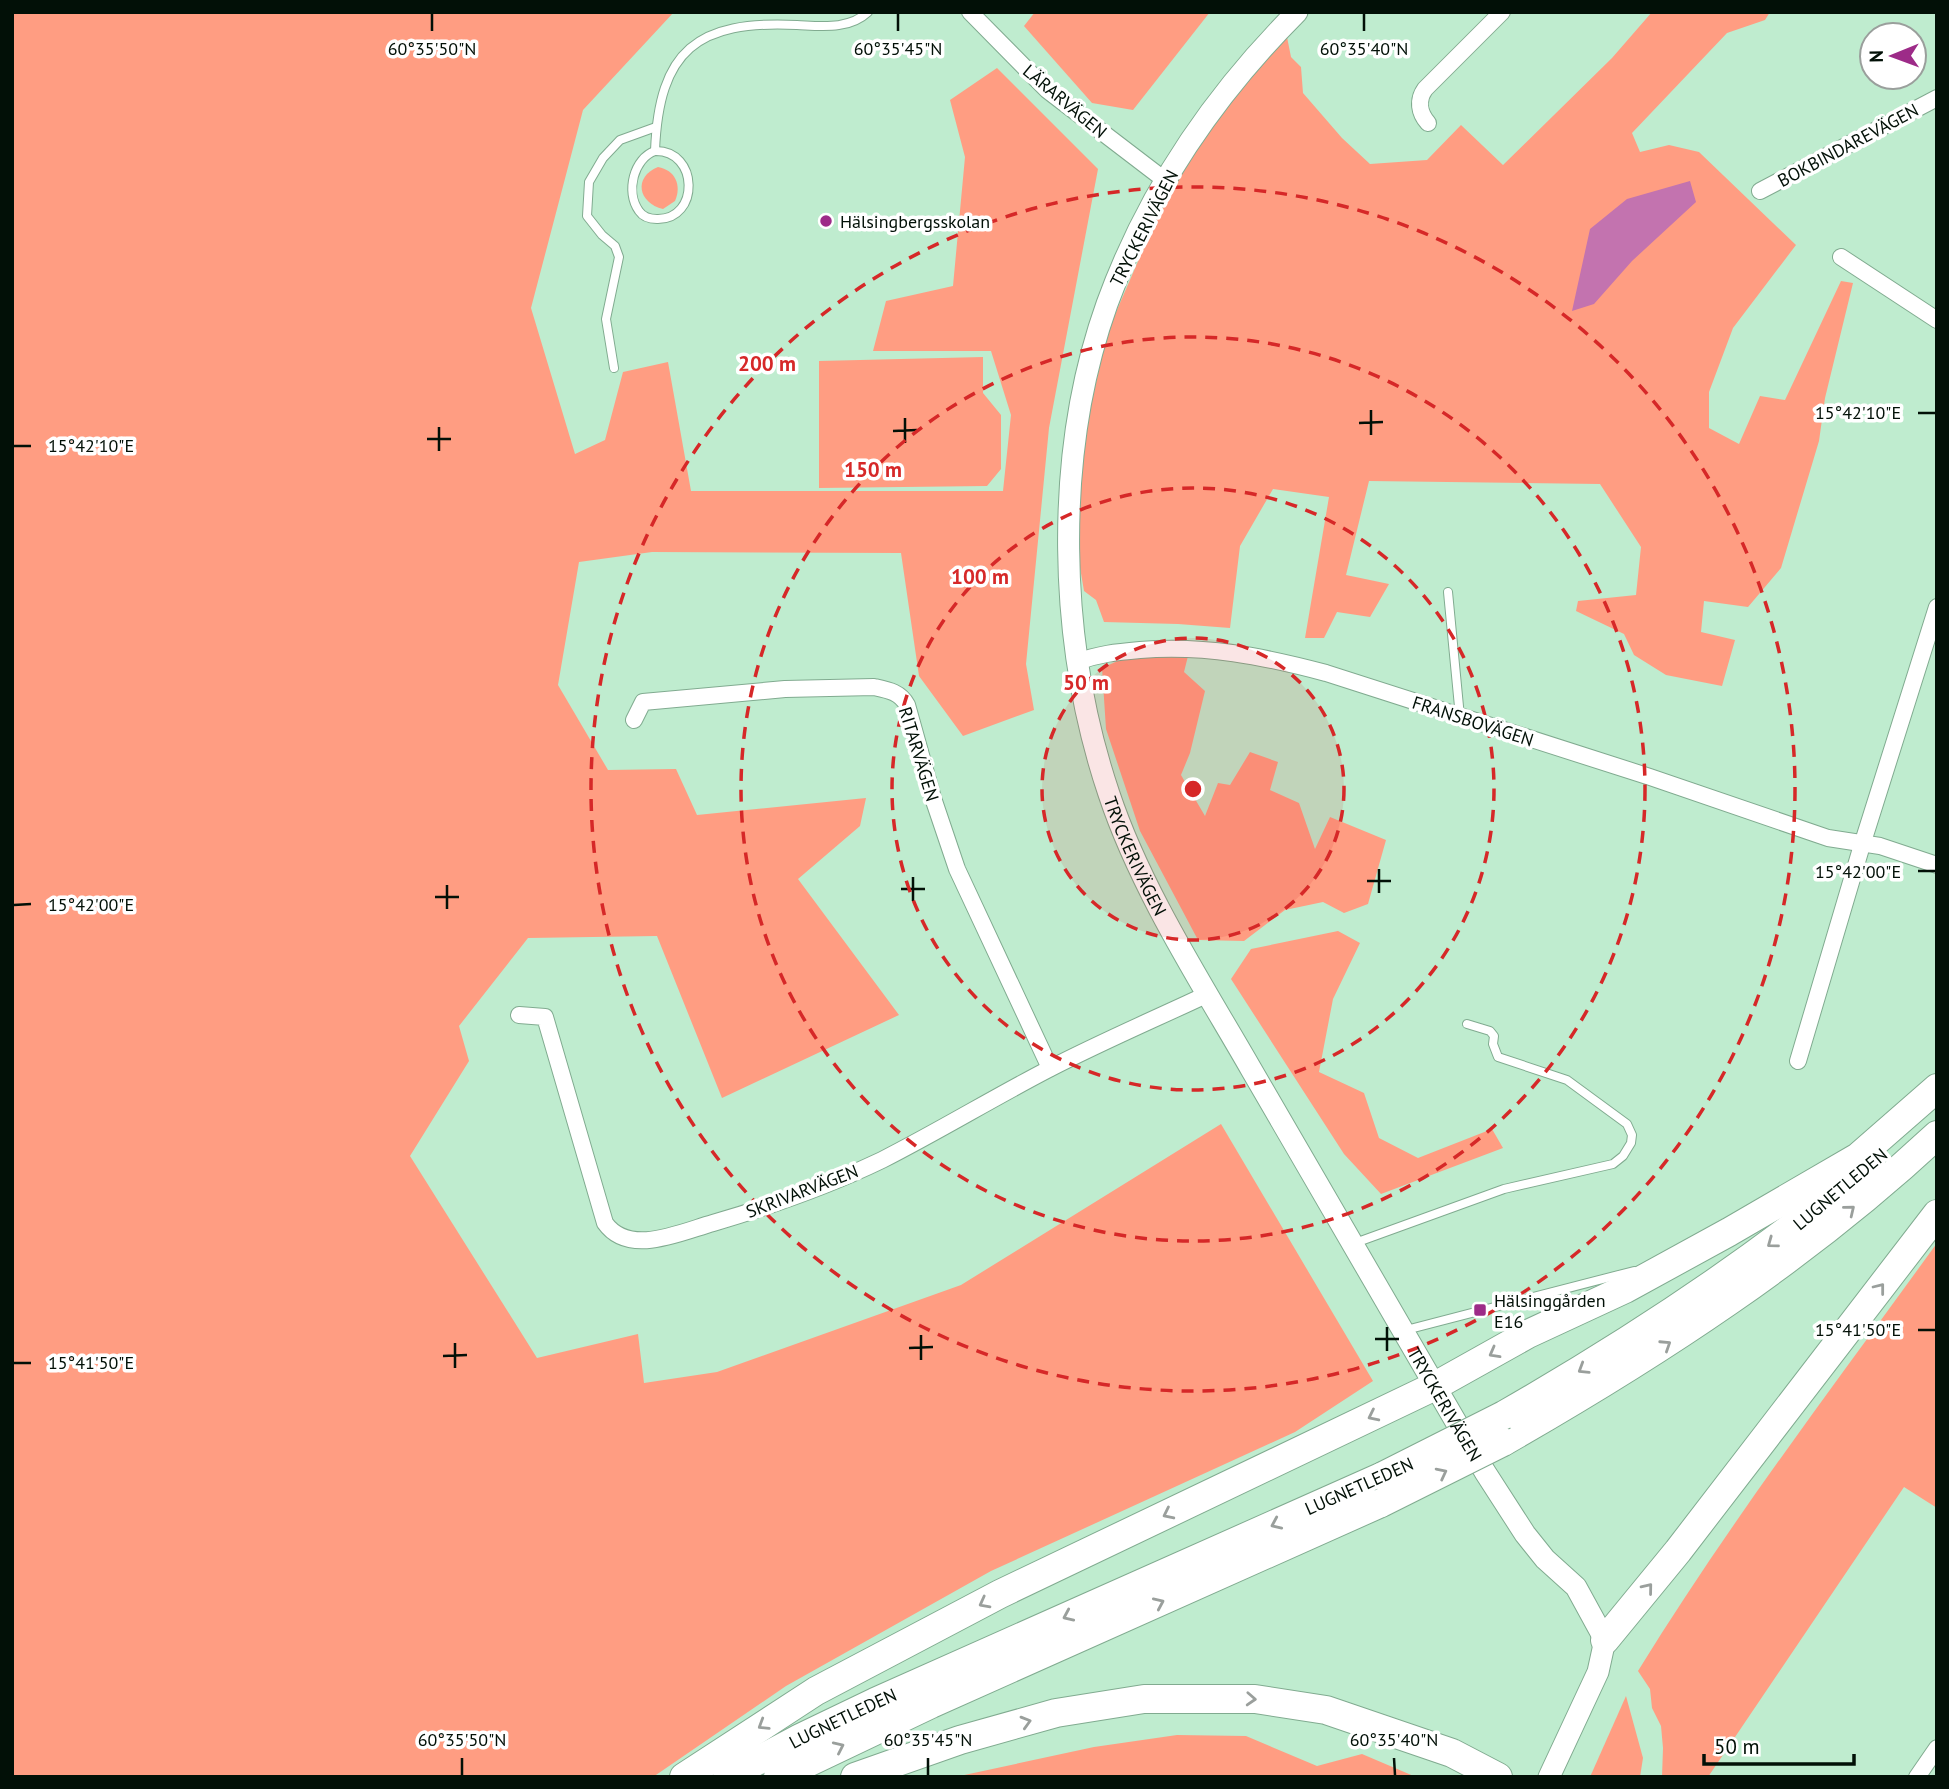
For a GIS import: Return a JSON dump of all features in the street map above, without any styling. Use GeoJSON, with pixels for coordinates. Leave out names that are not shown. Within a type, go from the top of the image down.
{"type":"FeatureCollection","features":[{"type":"Feature","properties":{"kind":"highway"},"geometry":{"type":"LineString","coordinates":[[684,1777],[816,1691],[1000,1594],[1435,1386],[1528,1334],[1625,1289],[1681,1259],[1858,1157],[1937,1087]]}},
{"type":"Feature","properties":{"kind":"highway","name":"LUGNETLEDEN"},"geometry":{"type":"LineString","coordinates":[[1503,1429],[1732,1272],[1820,1206],[1876,1160],[1937,1104]]}},
{"type":"Feature","properties":{"kind":"highway","name":"LUGNETLEDEN"},"geometry":{"type":"LineString","coordinates":[[778,1777],[1382,1490],[1503,1429],[1588,1394],[1663,1347],[1776,1269],[1886,1181],[1937,1135]]}},
{"type":"Feature","properties":{"kind":"highway"},"geometry":{"type":"LineString","coordinates":[[1605,1640],[1678,1551],[1937,1214]]}},
{"type":"Feature","properties":{"kind":"highway","name":"LUGNETLEDEN"},"geometry":{"type":"LineString","coordinates":[[727,1777],[875,1702],[1382,1490]]}},
{"type":"Feature","properties":{"kind":"highway"},"geometry":{"type":"LineString","coordinates":[[855,1777],[960,1740],[1056,1713],[1144,1699],[1255,1699],[1325,1710],[1452,1753],[1498,1777]]}},
{"type":"Feature","properties":{"kind":"street","name":"LÄRARVÄGEN"},"geometry":{"type":"LineString","coordinates":[[970,12],[1047,90],[1166,181]]}},
{"type":"Feature","properties":{"kind":"street","name":"TRYCKERIVÄGEN"},"geometry":{"type":"LineString","coordinates":[[1297,12],[1248,63],[1189,141],[1130,249],[1106,306],[1092,355],[1080,415],[1072,475],[1069,541],[1071,608],[1077,662],[1089,727],[1114,808],[1138,866],[1208,994],[1510,1511],[1545,1559],[1576,1587],[1605,1640]]}},
{"type":"Feature","properties":{"kind":"street"},"geometry":{"type":"LineString","coordinates":[[1428,123],[1422,115],[1420,97],[1425,89],[1502,12]]}},
{"type":"Feature","properties":{"kind":"street","name":"BOKBINDAREVÄGEN"},"geometry":{"type":"LineString","coordinates":[[1760,191],[1937,98]]}},
{"type":"Feature","properties":{"kind":"street"},"geometry":{"type":"LineString","coordinates":[[1841,257],[1937,320]]}},
{"type":"Feature","properties":{"kind":"street"},"geometry":{"type":"LineString","coordinates":[[1798,1061],[1936,610]]}},
{"type":"Feature","properties":{"kind":"street","name":"FRANSBOVÄGEN"},"geometry":{"type":"LineString","coordinates":[[1077,662],[1100,653],[1173,648],[1222,650],[1272,659],[1325,673],[1650,777],[1828,838],[1880,846],[1937,864]]}},
{"type":"Feature","properties":{"kind":"street","name":"RITARVÄGEN"},"geometry":{"type":"LineString","coordinates":[[634,720],[643,702],[772,690],[865,687],[888,690],[901,697],[906,705],[957,869],[1050,1069]]}},
{"type":"Feature","properties":{"kind":"street","name":"SKRIVARVÄGEN"},"geometry":{"type":"LineString","coordinates":[[519,1014],[545,1017],[602,1216],[611,1232],[625,1239],[643,1240],[668,1236],[748,1212],[841,1178],[920,1140],[1050,1069],[1208,994]]}},
{"type":"Feature","properties":{"kind":"street"},"geometry":{"type":"LineString","coordinates":[[1549,1777],[1598,1672],[1605,1640]]}},
{"type":"Feature","properties":{"kind":"street"},"geometry":{"type":"LineString","coordinates":[[1917,1777],[1934,1757]]}},
{"type":"Feature","properties":{"kind":"lane"},"geometry":{"type":"LineString","coordinates":[[655,151],[661,96],[670,72],[682,56],[705,37],[729,28],[774,24],[847,24],[862,18],[868,12]]}},
{"type":"Feature","properties":{"kind":"lane"},"geometry":{"type":"LineString","coordinates":[[614,368],[606,319],[619,257],[615,246],[587,216],[589,182],[603,158],[621,140],[656,127]]}},
{"type":"Feature","properties":{"kind":"lane"},"geometry":{"type":"LineString","coordinates":[[655,151],[675,155],[682,161],[687,173],[687,199],[681,211],[663,219],[645,217],[639,211],[634,198],[635,172],[640,161],[655,151]]}},
{"type":"Feature","properties":{"kind":"lane"},"geometry":{"type":"LineString","coordinates":[[1448,592],[1460,717]]}},
{"type":"Feature","properties":{"kind":"lane"},"geometry":{"type":"LineString","coordinates":[[1352,1244],[1504,1189],[1613,1164],[1623,1156],[1631,1143],[1632,1135],[1627,1124],[1587,1094],[1567,1080],[1498,1057],[1493,1044],[1494,1036],[1490,1031],[1466,1024]]}},
{"type":"Feature","properties":{"kind":"lane"},"geometry":{"type":"LineString","coordinates":[[1403,1331],[1681,1259]]}},
{"type":"Feature","properties":{"kind":"shaded area"},"geometry":{"type":"Polygon","coordinates":[[[12,12],[674,12],[583,110],[531,308],[575,454],[605,440],[623,372],[668,362],[691,491],[1003,491],[1011,415],[991,351],[873,351],[886,301],[953,286],[965,157],[950,100],[997,68],[1098,169],[1049,428],[1026,664],[1034,710],[963,736],[919,676],[901,553],[652,552],[579,562],[558,685],[608,770],[676,769],[697,815],[866,798],[860,826],[798,879],[899,1015],[722,1098],[657,936],[528,938],[459,1026],[469,1061],[410,1156],[537,1358],[638,1334],[644,1383],[717,1372],[961,1285],[1221,1124],[1373,1381],[1295,1432],[991,1571],[786,1686],[653,1777],[12,1777],[12,12]]]}},
{"type":"Feature","properties":{"kind":"shaded area"},"geometry":{"type":"Polygon","coordinates":[[[1035,12],[1210,12],[1133,110],[1092,103],[1024,26],[1035,12]]]}},
{"type":"Feature","properties":{"kind":"shaded area"},"geometry":{"type":"Polygon","coordinates":[[[1652,12],[1770,12],[1765,20],[1727,33],[1632,133],[1640,152],[1669,145],[1699,152],[1796,245],[1733,328],[1709,392],[1709,428],[1739,444],[1760,396],[1785,400],[1841,281],[1853,283],[1825,398],[1819,441],[1781,568],[1748,607],[1704,601],[1701,632],[1735,640],[1722,686],[1666,675],[1634,655],[1624,634],[1576,611],[1578,601],[1636,595],[1641,547],[1600,484],[1369,481],[1346,575],[1389,584],[1370,617],[1337,612],[1324,638],[1305,638],[1329,497],[1273,489],[1240,546],[1230,628],[1104,622],[1096,600],[1084,591],[1073,526],[1085,432],[1107,333],[1168,192],[1207,131],[1286,32],[1291,57],[1301,67],[1303,93],[1342,138],[1370,164],[1427,160],[1461,125],[1503,165],[1612,58],[1652,12]]]}},
{"type":"Feature","properties":{"kind":"shaded area"},"geometry":{"type":"Polygon","coordinates":[[[658,167],[673,175],[678,189],[675,201],[663,209],[648,201],[642,190],[645,177],[658,167]]]}},
{"type":"Feature","properties":{"kind":"shaded area"},"geometry":{"type":"Polygon","coordinates":[[[1690,181],[1696,202],[1632,261],[1594,304],[1572,311],[1590,229],[1627,199],[1690,181]]]}},
{"type":"Feature","properties":{"kind":"shaded area"},"geometry":{"type":"Polygon","coordinates":[[[983,357],[983,393],[1001,415],[1001,469],[987,486],[819,488],[819,361],[983,357]]]}},
{"type":"Feature","properties":{"kind":"shaded area"},"geometry":{"type":"Polygon","coordinates":[[[1189,652],[1184,672],[1205,691],[1190,753],[1181,775],[1205,816],[1218,783],[1230,785],[1250,752],[1278,762],[1270,790],[1299,803],[1315,849],[1330,817],[1386,840],[1368,904],[1344,913],[1323,902],[1285,910],[1244,941],[1198,940],[1140,831],[1106,729],[1102,668],[1131,655],[1189,652]]]}},
{"type":"Feature","properties":{"kind":"shaded area"},"geometry":{"type":"Polygon","coordinates":[[[1338,931],[1360,943],[1333,999],[1319,1072],[1364,1093],[1379,1138],[1418,1158],[1492,1129],[1503,1148],[1381,1194],[1344,1154],[1231,979],[1251,949],[1338,931]]]}},
{"type":"Feature","properties":{"kind":"shaded area"},"geometry":{"type":"Polygon","coordinates":[[[1937,1243],[1937,1508],[1904,1487],[1708,1777],[1662,1777],[1661,1726],[1652,1708],[1650,1689],[1638,1671],[1746,1508],[1937,1243]]]}},
{"type":"Feature","properties":{"kind":"shaded area"},"geometry":{"type":"Polygon","coordinates":[[[1626,1696],[1643,1758],[1640,1777],[1590,1777],[1626,1696]]]}},
{"type":"Feature","properties":{"kind":"shaded area"},"geometry":{"type":"Polygon","coordinates":[[[1177,1735],[1246,1736],[1317,1766],[1362,1754],[1416,1777],[955,1777],[1094,1747],[1177,1735]]]}},
{"type":"Feature","properties":{"kind":"place","name":"Hälsingbergsskolan"},"geometry":{"type":"Point","coordinates":[826,221]}},
{"type":"Feature","properties":{"kind":"place","name":"Hälsinggården E16"},"geometry":{"type":"Point","coordinates":[1480,1310]}}]}
